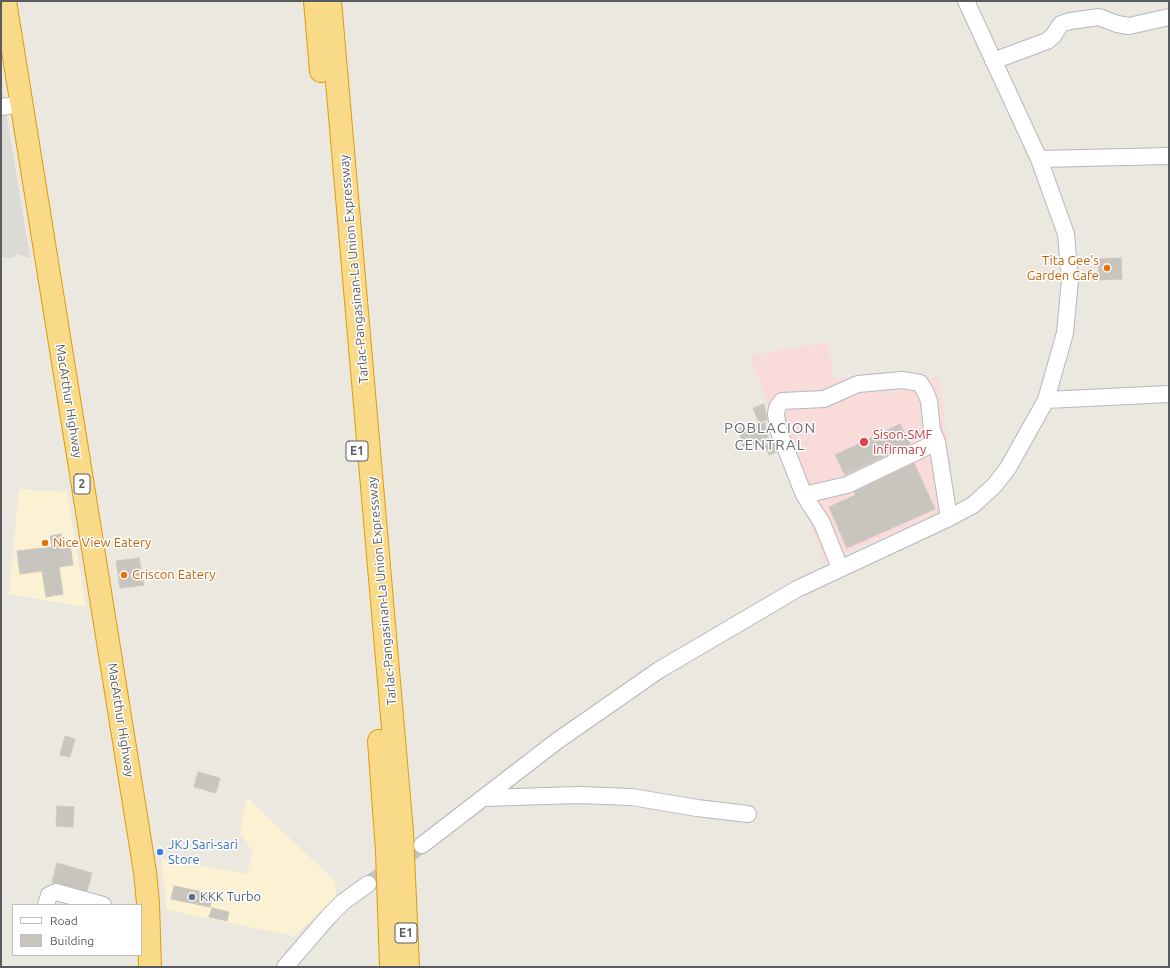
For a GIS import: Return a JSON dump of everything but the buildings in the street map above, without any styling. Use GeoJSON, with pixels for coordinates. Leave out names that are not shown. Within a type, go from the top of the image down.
{"type":"FeatureCollection","features":[{"type":"Feature","properties":{"kind":"highway","name":"MacArthur Highway"},"geometry":{"type":"LineString","coordinates":[[5,1],[11,106],[145,872],[145,916],[150,967]]}},
{"type":"Feature","properties":{"kind":"highway","name":"Tarlac-Pangasinan-La Union Expressway"},"geometry":{"type":"LineString","coordinates":[[315,1],[360,474],[387,851],[391,967]]}},
{"type":"Feature","properties":{"kind":"highway","name":"Tarlac-Pangasinan-La Union Expressway"},"geometry":{"type":"LineString","coordinates":[[330,1],[401,824],[408,967]]}},
{"type":"Feature","properties":{"kind":"street"},"geometry":{"type":"LineString","coordinates":[[422,845],[557,740],[659,670],[798,589],[949,518],[973,505],[994,486],[1008,468],[1046,400],[1065,333],[1070,280],[1066,234],[1039,159],[966,1]]}},
{"type":"Feature","properties":{"kind":"street"},"geometry":{"type":"LineString","coordinates":[[993,61],[1047,41],[1053,36],[1061,24],[1070,21],[1099,17],[1117,24],[1129,26],[1169,17]]}},
{"type":"Feature","properties":{"kind":"street"},"geometry":{"type":"LineString","coordinates":[[1039,159],[1169,156]]}},
{"type":"Feature","properties":{"kind":"street"},"geometry":{"type":"LineString","coordinates":[[840,568],[822,523],[804,495],[778,429],[776,414],[777,408],[782,401],[824,399],[858,384],[902,380],[920,383],[926,391],[929,401],[932,430],[937,442],[949,518]]}},
{"type":"Feature","properties":{"kind":"street"},"geometry":{"type":"LineString","coordinates":[[1046,400],[1169,394]]}},
{"type":"Feature","properties":{"kind":"street"},"geometry":{"type":"LineString","coordinates":[[804,495],[847,485],[937,442]]}},
{"type":"Feature","properties":{"kind":"street"},"geometry":{"type":"LineString","coordinates":[[483,798],[578,795],[632,797],[697,808],[748,814]]}},
{"type":"Feature","properties":{"kind":"street"},"geometry":{"type":"LineString","coordinates":[[285,967],[329,916],[343,902],[368,884]]}},
{"type":"Feature","properties":{"kind":"street"},"geometry":{"type":"LineString","coordinates":[[46,904],[49,895],[56,892],[73,901],[96,904]]}},
{"type":"Feature","properties":{"kind":"shaded area"},"geometry":{"type":"Polygon","coordinates":[[[1,83],[30,258],[16,254],[13,258],[1,257],[1,83]]]}},
{"type":"Feature","properties":{"kind":"shaded area","name":"Sison-SMF Infirmary"},"geometry":{"type":"Polygon","coordinates":[[[828,342],[833,378],[940,378],[954,506],[824,563],[750,355],[828,342]]]}},
{"type":"Feature","properties":{"kind":"shaded area","name":"Nice View Eatery"},"geometry":{"type":"Polygon","coordinates":[[[19,489],[67,492],[86,607],[9,594],[19,489]]]}},
{"type":"Feature","properties":{"kind":"shaded area"},"geometry":{"type":"Polygon","coordinates":[[[246,797],[335,881],[336,899],[294,936],[167,910],[161,858],[247,874],[253,852],[240,832],[246,797]]]}},
{"type":"Feature","properties":{"kind":"tunnel"},"geometry":{"type":"LineString","coordinates":[[368,884],[422,845]]}},
{"type":"Feature","properties":{"kind":"place","name":"Tita Gee's Garden Cafe"},"geometry":{"type":"Point","coordinates":[1107,268]}},
{"type":"Feature","properties":{"kind":"place","name":"Sison-SMF Infirmary"},"geometry":{"type":"Point","coordinates":[864,442]}},
{"type":"Feature","properties":{"kind":"place","name":"Nice View Eatery"},"geometry":{"type":"Point","coordinates":[45,543]}},
{"type":"Feature","properties":{"kind":"place","name":"Criscon Eatery"},"geometry":{"type":"Point","coordinates":[124,575]}},
{"type":"Feature","properties":{"kind":"place","name":"JKJ Sari-sari Store"},"geometry":{"type":"Point","coordinates":[160,852]}},
{"type":"Feature","properties":{"kind":"place","name":"KKK Turbo"},"geometry":{"type":"Point","coordinates":[192,897]}},
{"type":"Feature","properties":{"kind":"district","name":"POBLACION CENTRAL"},"geometry":{"type":"Point","coordinates":[770,436]}}]}
